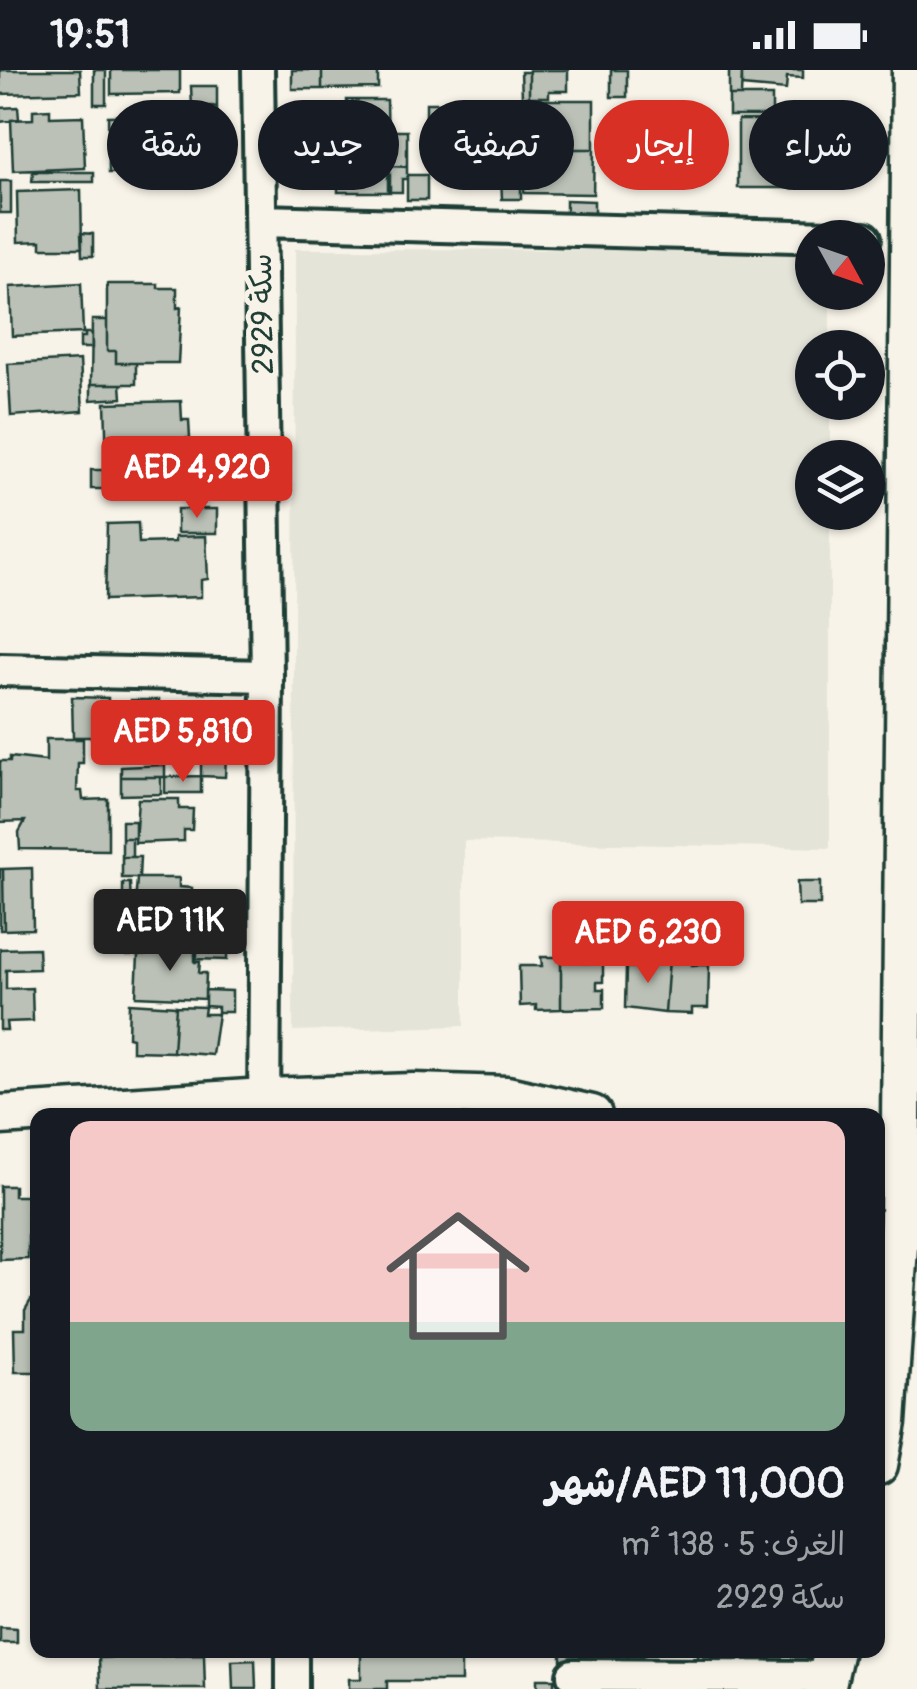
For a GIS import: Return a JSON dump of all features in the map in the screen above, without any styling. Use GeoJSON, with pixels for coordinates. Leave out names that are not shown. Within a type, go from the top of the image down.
{"type":"FeatureCollection","features":[{"type":"Feature","properties":{"kind":"street","name":"سكة 2929"},"geometry":{"type":"LineString","coordinates":[[258,70],[267,676],[264,1106]]}},
{"type":"Feature","properties":{"kind":"street"},"geometry":{"type":"LineString","coordinates":[[885,1333],[912,70]]}},
{"type":"Feature","properties":{"kind":"street"},"geometry":{"type":"LineString","coordinates":[[260,221],[795,236]]}},
{"type":"Feature","properties":{"kind":"street"},"geometry":{"type":"LineString","coordinates":[[885,238],[910,239]]}},
{"type":"Feature","properties":{"kind":"street"},"geometry":{"type":"LineString","coordinates":[[0,670],[267,676]]}},
{"type":"Feature","properties":{"kind":"street"},"geometry":{"type":"LineString","coordinates":[[205,1108],[414,1093],[507,1096],[561,1108]]}},
{"type":"Feature","properties":{"kind":"street"},"geometry":{"type":"LineString","coordinates":[[0,1115],[30,1114]]}},
{"type":"Feature","properties":{"kind":"street"},"geometry":{"type":"LineString","coordinates":[[292,1658],[292,1689]]}},
{"type":"Feature","properties":{"kind":"street"},"geometry":{"type":"LineString","coordinates":[[573,1675],[829,1672]]}},
{"type":"Feature","properties":{"kind":"shaded area"},"geometry":{"type":"Polygon","coordinates":[[[295,249],[795,250],[795,310],[830,310],[830,330],[795,330],[795,420],[830,420],[830,440],[795,440],[795,530],[830,530],[830,848],[464,841],[464,1026],[293,1031],[295,249]]]}},
{"type":"Feature","properties":{"kind":"building"},"geometry":{"type":"Polygon","coordinates":[[[0,70],[80,70],[81,92],[0,94],[0,70]]]}},
{"type":"Feature","properties":{"kind":"building"},"geometry":{"type":"Polygon","coordinates":[[[94,70],[106,70],[106,104],[94,104],[94,70]]]}},
{"type":"Feature","properties":{"kind":"building"},"geometry":{"type":"Polygon","coordinates":[[[111,70],[180,70],[180,93],[111,94],[111,70]]]}},
{"type":"Feature","properties":{"kind":"building"},"geometry":{"type":"Polygon","coordinates":[[[292,70],[322,70],[322,89],[292,89],[292,70]]]}},
{"type":"Feature","properties":{"kind":"building"},"geometry":{"type":"Polygon","coordinates":[[[322,70],[378,70],[378,88],[322,89],[322,70]]]}},
{"type":"Feature","properties":{"kind":"building"},"geometry":{"type":"Polygon","coordinates":[[[529,70],[568,70],[568,91],[549,91],[549,97],[529,97],[529,70]]]}},
{"type":"Feature","properties":{"kind":"building"},"geometry":{"type":"Polygon","coordinates":[[[611,70],[627,70],[627,97],[611,97],[611,70]]]}},
{"type":"Feature","properties":{"kind":"building"},"geometry":{"type":"Polygon","coordinates":[[[742,70],[803,70],[803,78],[787,77],[786,90],[742,86],[742,70]]]}},
{"type":"Feature","properties":{"kind":"building"},"geometry":{"type":"Polygon","coordinates":[[[729,71],[742,72],[741,96],[729,96],[729,71]]]}},
{"type":"Feature","properties":{"kind":"building"},"geometry":{"type":"Polygon","coordinates":[[[521,72],[529,72],[529,97],[522,97],[521,72]]]}},
{"type":"Feature","properties":{"kind":"building"},"geometry":{"type":"Polygon","coordinates":[[[191,86],[217,86],[217,100],[192,100],[191,86]]]}},
{"type":"Feature","properties":{"kind":"building"},"geometry":{"type":"Polygon","coordinates":[[[729,96],[772,96],[772,100],[749,100],[749,116],[729,116],[729,96]]]}},
{"type":"Feature","properties":{"kind":"building"},"geometry":{"type":"Polygon","coordinates":[[[574,100],[594,100],[594,149],[574,149],[574,100]]]}},
{"type":"Feature","properties":{"kind":"building"},"geometry":{"type":"Polygon","coordinates":[[[18,107],[19,119],[0,122],[0,108],[18,107]]]}},
{"type":"Feature","properties":{"kind":"building"},"geometry":{"type":"Polygon","coordinates":[[[50,109],[50,117],[83,116],[85,168],[13,171],[11,120],[33,119],[33,110],[50,109]]]}},
{"type":"Feature","properties":{"kind":"building"},"geometry":{"type":"Polygon","coordinates":[[[738,120],[749,120],[749,188],[738,188],[738,120]]]}},
{"type":"Feature","properties":{"kind":"building"},"geometry":{"type":"Polygon","coordinates":[[[399,131],[407,131],[407,167],[399,167],[399,131]]]}},
{"type":"Feature","properties":{"kind":"building"},"geometry":{"type":"Polygon","coordinates":[[[574,149],[594,149],[593,194],[524,193],[574,190],[574,149]]]}},
{"type":"Feature","properties":{"kind":"building"},"geometry":{"type":"Polygon","coordinates":[[[399,167],[407,167],[402,192],[390,192],[399,190],[399,167]]]}},
{"type":"Feature","properties":{"kind":"building"},"geometry":{"type":"Polygon","coordinates":[[[33,172],[94,172],[94,182],[32,182],[33,172]]]}},
{"type":"Feature","properties":{"kind":"building"},"geometry":{"type":"Polygon","coordinates":[[[407,175],[419,175],[419,190],[427,190],[427,200],[407,200],[407,175]]]}},
{"type":"Feature","properties":{"kind":"building"},"geometry":{"type":"Polygon","coordinates":[[[0,181],[11,181],[11,213],[0,213],[0,181]]]}},
{"type":"Feature","properties":{"kind":"building"},"geometry":{"type":"Polygon","coordinates":[[[81,190],[82,248],[41,248],[41,241],[18,242],[17,192],[81,190]]]}},
{"type":"Feature","properties":{"kind":"building"},"geometry":{"type":"Polygon","coordinates":[[[338,190],[388,190],[388,192],[338,190]]]}},
{"type":"Feature","properties":{"kind":"building"},"geometry":{"type":"Polygon","coordinates":[[[502,190],[521,190],[521,199],[502,199],[502,190]]]}},
{"type":"Feature","properties":{"kind":"building"},"geometry":{"type":"Polygon","coordinates":[[[566,200],[594,201],[594,217],[566,216],[566,200]]]}},
{"type":"Feature","properties":{"kind":"building"},"geometry":{"type":"Polygon","coordinates":[[[81,233],[93,234],[93,256],[82,256],[81,233]]]}},
{"type":"Feature","properties":{"kind":"building"},"geometry":{"type":"Polygon","coordinates":[[[81,283],[83,333],[12,336],[10,287],[81,283]]]}},
{"type":"Feature","properties":{"kind":"building"},"geometry":{"type":"Polygon","coordinates":[[[107,284],[177,288],[177,308],[181,307],[178,363],[116,363],[116,351],[107,351],[107,284]]]}},
{"type":"Feature","properties":{"kind":"building"},"geometry":{"type":"Polygon","coordinates":[[[92,320],[107,320],[107,351],[116,351],[116,363],[136,363],[136,384],[91,384],[92,320]]]}},
{"type":"Feature","properties":{"kind":"building"},"geometry":{"type":"Polygon","coordinates":[[[85,333],[92,333],[92,348],[80,348],[80,337],[85,337],[85,333]]]}},
{"type":"Feature","properties":{"kind":"building"},"geometry":{"type":"Polygon","coordinates":[[[80,360],[83,411],[11,416],[8,364],[80,360]]]}},
{"type":"Feature","properties":{"kind":"building"},"geometry":{"type":"Polygon","coordinates":[[[91,384],[121,384],[122,398],[91,400],[91,384]]]}},
{"type":"Feature","properties":{"kind":"building"},"geometry":{"type":"Polygon","coordinates":[[[181,401],[182,420],[189,420],[190,438],[182,439],[182,458],[107,460],[105,403],[181,401]]]}},
{"type":"Feature","properties":{"kind":"building"},"geometry":{"type":"Polygon","coordinates":[[[152,466],[167,466],[169,490],[151,489],[152,466]]]}},
{"type":"Feature","properties":{"kind":"building"},"geometry":{"type":"Polygon","coordinates":[[[167,466],[188,466],[188,489],[169,490],[167,466]]]}},
{"type":"Feature","properties":{"kind":"building"},"geometry":{"type":"Polygon","coordinates":[[[91,470],[123,470],[122,489],[91,489],[91,470]]]}},
{"type":"Feature","properties":{"kind":"building"},"geometry":{"type":"Polygon","coordinates":[[[123,470],[148,471],[148,489],[122,489],[123,470]]]}},
{"type":"Feature","properties":{"kind":"building"},"geometry":{"type":"Polygon","coordinates":[[[177,509],[217,509],[217,533],[177,533],[177,509]]]}},
{"type":"Feature","properties":{"kind":"building"},"geometry":{"type":"Polygon","coordinates":[[[138,523],[139,543],[206,536],[208,579],[201,580],[201,597],[105,600],[107,524],[138,523]]]}},
{"type":"Feature","properties":{"kind":"building"},"geometry":{"type":"Polygon","coordinates":[[[72,697],[108,698],[108,737],[73,737],[72,697]]]}},
{"type":"Feature","properties":{"kind":"building"},"geometry":{"type":"Polygon","coordinates":[[[131,700],[159,700],[159,709],[184,707],[184,714],[193,714],[193,724],[198,724],[194,758],[131,759],[131,700]]]}},
{"type":"Feature","properties":{"kind":"building"},"geometry":{"type":"Polygon","coordinates":[[[46,739],[83,739],[77,791],[82,791],[83,800],[108,799],[108,850],[20,849],[19,832],[25,821],[0,822],[0,761],[10,761],[10,757],[46,761],[46,739]]]}},
{"type":"Feature","properties":{"kind":"building"},"geometry":{"type":"Polygon","coordinates":[[[201,756],[226,757],[225,777],[201,776],[201,756]]]}},
{"type":"Feature","properties":{"kind":"building"},"geometry":{"type":"Polygon","coordinates":[[[165,765],[165,777],[121,777],[121,767],[165,765]]]}},
{"type":"Feature","properties":{"kind":"building"},"geometry":{"type":"Polygon","coordinates":[[[201,776],[201,793],[165,793],[165,777],[201,776]]]}},
{"type":"Feature","properties":{"kind":"building"},"geometry":{"type":"Polygon","coordinates":[[[121,777],[161,777],[161,794],[121,795],[121,777]]]}},
{"type":"Feature","properties":{"kind":"building"},"geometry":{"type":"Polygon","coordinates":[[[138,799],[179,799],[179,809],[193,809],[192,830],[184,830],[184,841],[135,843],[138,799]]]}},
{"type":"Feature","properties":{"kind":"building"},"geometry":{"type":"Polygon","coordinates":[[[122,821],[135,821],[135,838],[122,838],[122,821]]]}},
{"type":"Feature","properties":{"kind":"building"},"geometry":{"type":"Polygon","coordinates":[[[122,838],[132,838],[132,857],[122,857],[122,838]]]}},
{"type":"Feature","properties":{"kind":"building"},"geometry":{"type":"Polygon","coordinates":[[[122,857],[140,857],[139,878],[122,878],[122,857]]]}},
{"type":"Feature","properties":{"kind":"building"},"geometry":{"type":"Polygon","coordinates":[[[32,868],[33,929],[4,930],[3,869],[32,868]]]}},
{"type":"Feature","properties":{"kind":"building"},"geometry":{"type":"Polygon","coordinates":[[[3,869],[4,930],[0,930],[3,869]]]}},
{"type":"Feature","properties":{"kind":"building"},"geometry":{"type":"Polygon","coordinates":[[[137,878],[179,878],[179,887],[192,888],[192,909],[183,909],[183,920],[134,922],[137,878]]]}},
{"type":"Feature","properties":{"kind":"building"},"geometry":{"type":"Polygon","coordinates":[[[797,882],[820,882],[820,905],[798,905],[797,882]]]}},
{"type":"Feature","properties":{"kind":"building"},"geometry":{"type":"Polygon","coordinates":[[[123,883],[130,883],[131,906],[123,906],[123,883]]]}},
{"type":"Feature","properties":{"kind":"building"},"geometry":{"type":"Polygon","coordinates":[[[123,940],[135,940],[135,955],[124,955],[123,940]]]}},
{"type":"Feature","properties":{"kind":"building"},"geometry":{"type":"Polygon","coordinates":[[[197,940],[231,940],[231,953],[227,952],[227,960],[197,959],[197,940]]]}},
{"type":"Feature","properties":{"kind":"building"},"geometry":{"type":"Polygon","coordinates":[[[145,946],[195,949],[199,973],[206,973],[205,999],[136,996],[138,955],[145,955],[145,946]]]}},
{"type":"Feature","properties":{"kind":"building"},"geometry":{"type":"Polygon","coordinates":[[[38,948],[39,969],[6,970],[6,989],[32,988],[33,1021],[6,1022],[7,1030],[0,1030],[0,949],[38,948]]]}},
{"type":"Feature","properties":{"kind":"building"},"geometry":{"type":"Polygon","coordinates":[[[583,956],[583,963],[603,963],[603,982],[597,982],[597,989],[604,989],[604,1008],[561,1009],[561,957],[583,956]]]}},
{"type":"Feature","properties":{"kind":"building"},"geometry":{"type":"Polygon","coordinates":[[[541,957],[561,957],[561,1009],[520,1006],[519,966],[542,966],[541,957]]]}},
{"type":"Feature","properties":{"kind":"building"},"geometry":{"type":"Polygon","coordinates":[[[646,958],[669,959],[665,1013],[625,1008],[626,967],[646,968],[646,958]]]}},
{"type":"Feature","properties":{"kind":"building"},"geometry":{"type":"Polygon","coordinates":[[[669,959],[709,965],[708,1008],[692,1008],[692,1014],[665,1013],[669,959]]]}},
{"type":"Feature","properties":{"kind":"building"},"geometry":{"type":"Polygon","coordinates":[[[205,990],[232,991],[232,1012],[218,1012],[218,1007],[205,1006],[205,990]]]}},
{"type":"Feature","properties":{"kind":"building"},"geometry":{"type":"Polygon","coordinates":[[[129,1003],[176,1006],[173,1052],[132,1051],[132,1038],[128,1037],[129,1003]]]}},
{"type":"Feature","properties":{"kind":"building"},"geometry":{"type":"Polygon","coordinates":[[[176,1006],[205,1007],[204,1014],[218,1014],[212,1055],[173,1052],[176,1006]]]}},
{"type":"Feature","properties":{"kind":"building"},"geometry":{"type":"Polygon","coordinates":[[[0,1186],[14,1186],[14,1196],[28,1196],[28,1259],[0,1260],[0,1186]]]}},
{"type":"Feature","properties":{"kind":"building"},"geometry":{"type":"Polygon","coordinates":[[[30,1302],[30,1372],[15,1372],[14,1329],[25,1329],[25,1310],[30,1302]]]}},
{"type":"Feature","properties":{"kind":"building"},"geometry":{"type":"Polygon","coordinates":[[[0,1628],[17,1629],[17,1643],[0,1643],[0,1628]]]}},
{"type":"Feature","properties":{"kind":"building"},"geometry":{"type":"Polygon","coordinates":[[[99,1658],[204,1658],[205,1689],[100,1689],[99,1658]]]}},
{"type":"Feature","properties":{"kind":"building"},"geometry":{"type":"Polygon","coordinates":[[[361,1658],[461,1658],[461,1681],[387,1681],[387,1689],[349,1689],[349,1679],[361,1679],[361,1658]]]}},
{"type":"Feature","properties":{"kind":"building"},"geometry":{"type":"Polygon","coordinates":[[[584,1658],[585,1664],[570,1660],[561,1660],[584,1658]]]}},
{"type":"Feature","properties":{"kind":"building"},"geometry":{"type":"Polygon","coordinates":[[[255,1660],[256,1689],[233,1689],[232,1661],[255,1660]]]}},
{"type":"Feature","properties":{"kind":"building"},"geometry":{"type":"Polygon","coordinates":[[[537,1679],[554,1679],[554,1689],[537,1689],[537,1679]]]}}]}
